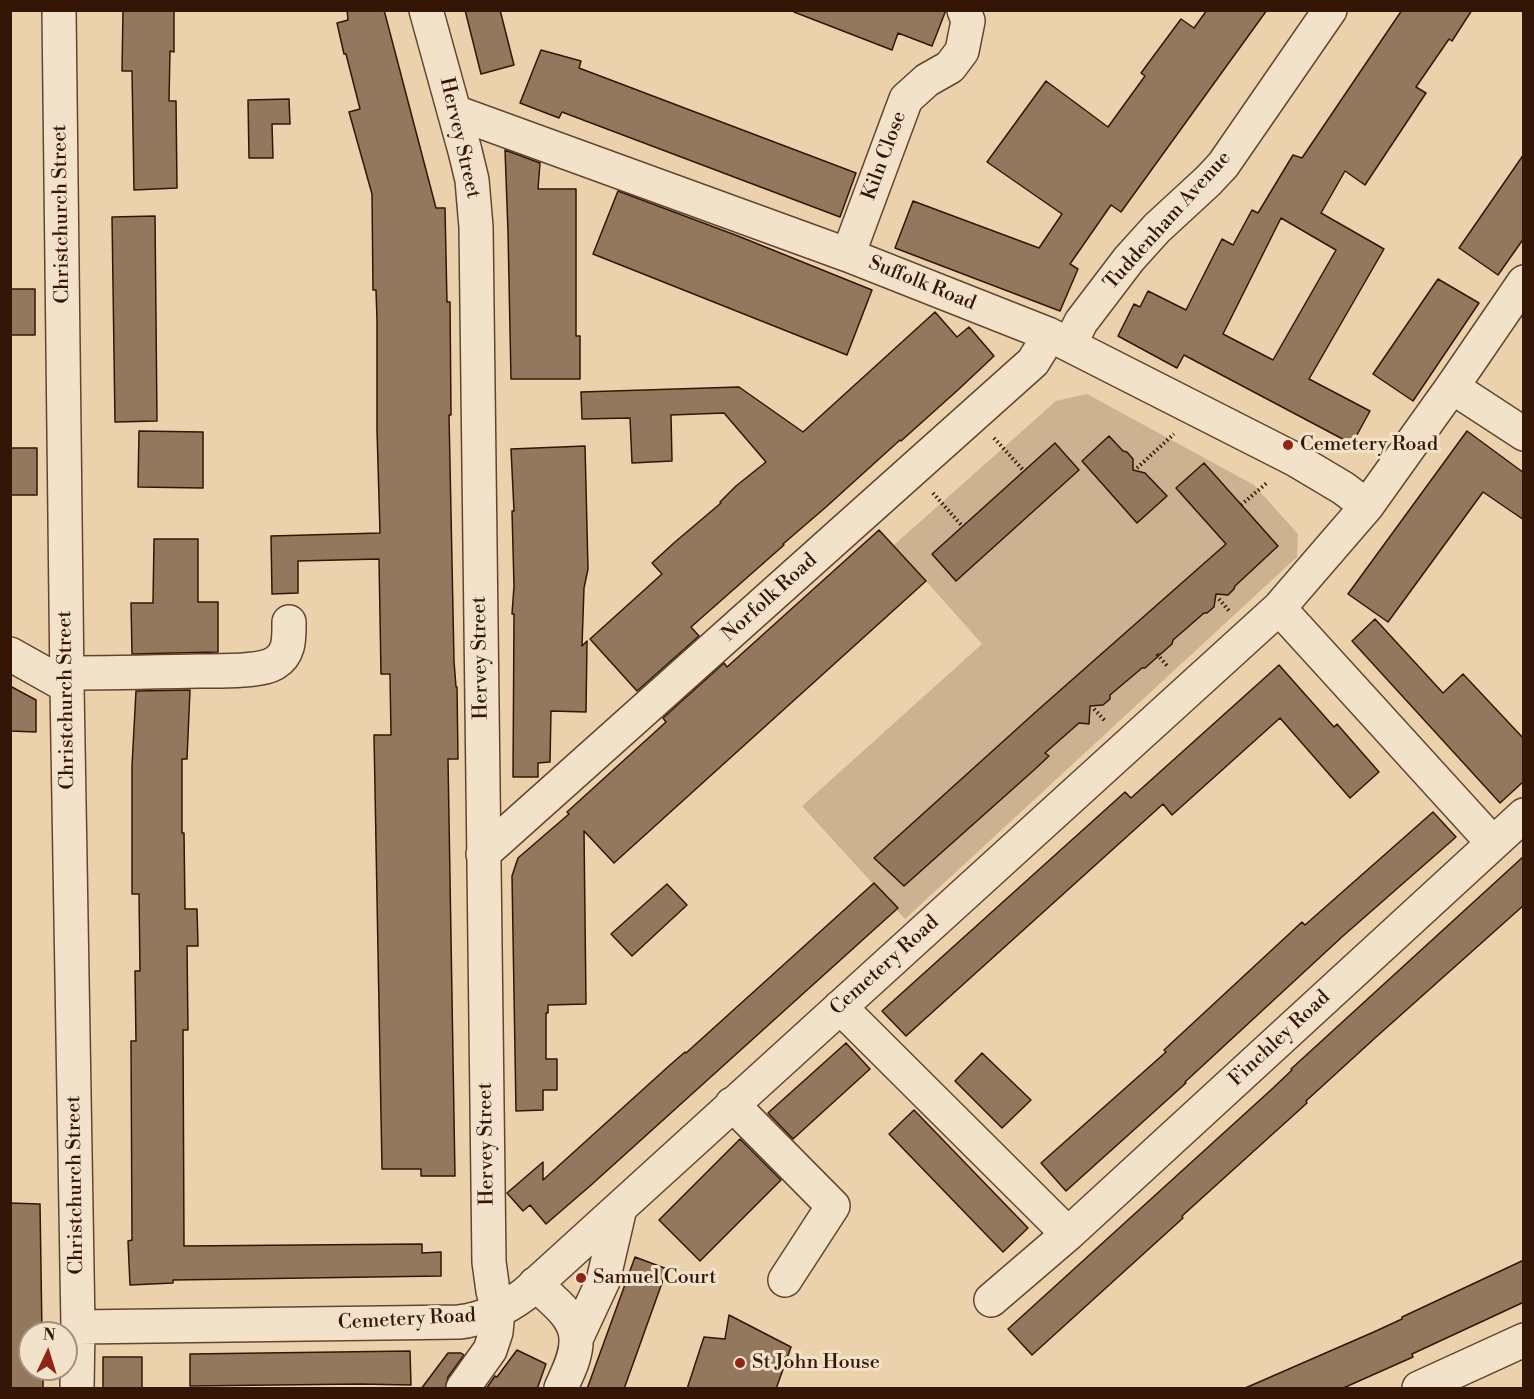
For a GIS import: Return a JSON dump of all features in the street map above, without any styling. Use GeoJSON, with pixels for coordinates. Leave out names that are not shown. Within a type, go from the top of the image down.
{"type":"FeatureCollection","features":[{"type":"Feature","properties":{"kind":"street","name":"Christchurch Street"},"geometry":{"type":"LineString","coordinates":[[59,10],[78,1321]]}},
{"type":"Feature","properties":{"kind":"street","name":"Hervey Street"},"geometry":{"type":"LineString","coordinates":[[426,10],[472,180],[476,227],[489,1262],[498,1311]]}},
{"type":"Feature","properties":{"kind":"street","name":"Kiln Close"},"geometry":{"type":"LineString","coordinates":[[848,255],[906,99],[927,80],[950,67],[962,51],[968,21],[964,10]]}},
{"type":"Feature","properties":{"kind":"street","name":"Tuddenham Avenue"},"geometry":{"type":"LineString","coordinates":[[1059,339],[1081,322],[1129,259],[1157,228],[1223,165],[1330,10]]}},
{"type":"Feature","properties":{"kind":"street","name":"Suffolk Road"},"geometry":{"type":"LineString","coordinates":[[455,112],[848,255],[1059,339],[1296,460],[1343,488],[1367,506]]}},
{"type":"Feature","properties":{"kind":"street","name":"Cemetery Road"},"geometry":{"type":"LineString","coordinates":[[78,1327],[459,1322],[473,1320],[510,1305],[621,1208],[732,1104],[1279,608],[1367,506],[1524,282]]}},
{"type":"Feature","properties":{"kind":"street","name":"Norfolk Road"},"geometry":{"type":"LineString","coordinates":[[483,854],[1059,339]]}},
{"type":"Feature","properties":{"kind":"street"},"geometry":{"type":"LineString","coordinates":[[1452,387],[1524,434]]}},
{"type":"Feature","properties":{"kind":"street"},"geometry":{"type":"LineString","coordinates":[[1279,608],[1492,843]]}},
{"type":"Feature","properties":{"kind":"street"},"geometry":{"type":"LineString","coordinates":[[10,654],[67,680],[257,669],[274,664],[285,653],[289,643],[289,622]]}},
{"type":"Feature","properties":{"kind":"street","name":"Finchley Road"},"geometry":{"type":"LineString","coordinates":[[991,1300],[1068,1234],[1524,815]]}},
{"type":"Feature","properties":{"kind":"street"},"geometry":{"type":"LineString","coordinates":[[840,1007],[1068,1234]]}},
{"type":"Feature","properties":{"kind":"street"},"geometry":{"type":"LineString","coordinates":[[732,1104],[833,1206],[785,1280]]}},
{"type":"Feature","properties":{"kind":"street"},"geometry":{"type":"LineString","coordinates":[[561,1389],[573,1357],[576,1339],[603,1281],[621,1208]]}},
{"type":"Feature","properties":{"kind":"street"},"geometry":{"type":"LineString","coordinates":[[536,1284],[568,1317],[576,1339]]}},
{"type":"Feature","properties":{"kind":"street"},"geometry":{"type":"LineString","coordinates":[[463,1389],[490,1350],[496,1332],[498,1311]]}},
{"type":"Feature","properties":{"kind":"street"},"geometry":{"type":"LineString","coordinates":[[1419,1389],[1524,1340]]}},
{"type":"Feature","properties":{"kind":"path"},"geometry":{"type":"LineString","coordinates":[[1137,468],[1175,434]]}},
{"type":"Feature","properties":{"kind":"path"},"geometry":{"type":"LineString","coordinates":[[993,436],[1024,471]]}},
{"type":"Feature","properties":{"kind":"path"},"geometry":{"type":"LineString","coordinates":[[1241,505],[1275,475]]}},
{"type":"Feature","properties":{"kind":"path"},"geometry":{"type":"LineString","coordinates":[[931,491],[962,526]]}},
{"type":"Feature","properties":{"kind":"shaded area"},"geometry":{"type":"Polygon","coordinates":[[[1087,394],[1254,485],[1298,534],[1297,557],[905,919],[802,806],[982,644],[894,545],[1056,401],[1087,394]]]}},
{"type":"Feature","properties":{"kind":"building"},"geometry":{"type":"Polygon","coordinates":[[[123,10],[174,10],[174,52],[170,51],[169,101],[176,101],[177,188],[134,190],[132,71],[122,71],[123,10]]]}},
{"type":"Feature","properties":{"kind":"building"},"geometry":{"type":"Polygon","coordinates":[[[347,10],[384,10],[436,208],[445,208],[447,302],[450,302],[451,415],[449,415],[458,759],[448,759],[455,1176],[421,1176],[421,1169],[382,1169],[374,735],[391,735],[390,674],[381,674],[379,559],[298,561],[298,593],[272,594],[271,536],[380,533],[377,320],[376,290],[373,290],[372,194],[349,112],[360,109],[337,23],[348,20],[347,10]]]}},
{"type":"Feature","properties":{"kind":"building"},"geometry":{"type":"Polygon","coordinates":[[[465,10],[500,10],[514,65],[481,74],[465,10]]]}},
{"type":"Feature","properties":{"kind":"building"},"geometry":{"type":"Polygon","coordinates":[[[794,10],[946,10],[932,46],[898,33],[892,50],[794,12],[794,10]]]}},
{"type":"Feature","properties":{"kind":"building"},"geometry":{"type":"Polygon","coordinates":[[[1207,10],[1267,10],[1121,212],[1111,205],[1070,264],[1078,269],[1060,311],[895,248],[913,201],[1039,248],[1062,214],[987,162],[1046,81],[1108,127],[1145,76],[1141,73],[1181,19],[1194,28],[1207,10]]]}},
{"type":"Feature","properties":{"kind":"building"},"geometry":{"type":"Polygon","coordinates":[[[1402,10],[1472,10],[1452,41],[1449,39],[1416,87],[1426,93],[1365,185],[1345,171],[1321,213],[1384,249],[1309,379],[1370,411],[1352,444],[1184,355],[1177,368],[1118,336],[1134,304],[1140,307],[1148,291],[1186,310],[1222,239],[1233,245],[1252,210],[1258,213],[1293,155],[1302,158],[1402,10]],[[1281,218],[1223,334],[1273,360],[1336,250],[1281,218]]]}},
{"type":"Feature","properties":{"kind":"building"},"geometry":{"type":"Polygon","coordinates":[[[541,50],[581,61],[579,68],[856,173],[840,217],[562,112],[559,118],[520,103],[541,50]]]}},
{"type":"Feature","properties":{"kind":"building"},"geometry":{"type":"Polygon","coordinates":[[[289,99],[290,124],[272,124],[273,158],[249,158],[248,100],[289,99]]]}},
{"type":"Feature","properties":{"kind":"building"},"geometry":{"type":"Polygon","coordinates":[[[505,150],[540,163],[538,189],[576,189],[576,336],[580,336],[580,379],[511,379],[505,150]]]}},
{"type":"Feature","properties":{"kind":"building"},"geometry":{"type":"Polygon","coordinates":[[[1524,154],[1524,238],[1498,275],[1459,248],[1524,154]]]}},
{"type":"Feature","properties":{"kind":"building"},"geometry":{"type":"Polygon","coordinates":[[[618,191],[872,290],[847,355],[593,254],[618,191]]]}},
{"type":"Feature","properties":{"kind":"building"},"geometry":{"type":"Polygon","coordinates":[[[155,216],[157,421],[115,422],[112,217],[155,216]]]}},
{"type":"Feature","properties":{"kind":"building"},"geometry":{"type":"Polygon","coordinates":[[[1438,279],[1479,303],[1413,401],[1373,374],[1438,279]]]}},
{"type":"Feature","properties":{"kind":"building"},"geometry":{"type":"Polygon","coordinates":[[[10,289],[35,289],[35,335],[10,335],[10,289]]]}},
{"type":"Feature","properties":{"kind":"building"},"geometry":{"type":"Polygon","coordinates":[[[935,312],[957,337],[969,327],[994,356],[691,627],[699,636],[637,691],[590,639],[662,574],[652,563],[721,503],[736,486],[766,462],[724,413],[671,415],[672,461],[632,463],[630,418],[582,419],[581,392],[739,387],[803,432],[935,312]]]}},
{"type":"Feature","properties":{"kind":"building"},"geometry":{"type":"Polygon","coordinates":[[[139,431],[203,432],[203,488],[138,487],[139,431]]]}},
{"type":"Feature","properties":{"kind":"building"},"geometry":{"type":"Polygon","coordinates":[[[1467,431],[1524,473],[1524,520],[1483,492],[1388,622],[1348,594],[1467,431]]]}},
{"type":"Feature","properties":{"kind":"building"},"geometry":{"type":"Polygon","coordinates":[[[1109,436],[1133,459],[1133,470],[1145,473],[1167,496],[1137,523],[1082,461],[1109,436]]]}},
{"type":"Feature","properties":{"kind":"building"},"geometry":{"type":"Polygon","coordinates":[[[1055,443],[1079,470],[956,581],[932,554],[1055,443]]]}},
{"type":"Feature","properties":{"kind":"building"},"geometry":{"type":"Polygon","coordinates":[[[585,446],[588,569],[584,588],[582,646],[587,641],[586,712],[551,711],[550,762],[538,763],[538,777],[513,777],[512,511],[514,511],[511,449],[585,446]]]}},
{"type":"Feature","properties":{"kind":"building"},"geometry":{"type":"Polygon","coordinates":[[[10,448],[37,448],[37,495],[10,495],[10,448]]]}},
{"type":"Feature","properties":{"kind":"building"},"geometry":{"type":"Polygon","coordinates":[[[1204,463],[1278,546],[1228,595],[1216,594],[1214,607],[1173,640],[1172,644],[1145,668],[1142,668],[1110,695],[1110,699],[1103,705],[1090,706],[1089,724],[1079,723],[1045,753],[1049,756],[1034,770],[904,886],[874,858],[1226,544],[1176,488],[1204,463]]]}},
{"type":"Feature","properties":{"kind":"building"},"geometry":{"type":"Polygon","coordinates":[[[879,530],[926,581],[614,863],[584,831],[586,1004],[548,1005],[546,1059],[557,1059],[557,1090],[543,1090],[543,1110],[516,1111],[512,876],[518,858],[569,814],[567,812],[666,722],[663,718],[724,663],[727,667],[879,530]]]}},
{"type":"Feature","properties":{"kind":"building"},"geometry":{"type":"Polygon","coordinates":[[[154,539],[198,539],[198,602],[218,602],[218,652],[132,654],[131,603],[153,603],[154,539]]]}},
{"type":"Feature","properties":{"kind":"building"},"geometry":{"type":"Polygon","coordinates":[[[1375,619],[1443,693],[1463,674],[1524,739],[1524,781],[1500,803],[1352,641],[1375,619]]]}},
{"type":"Feature","properties":{"kind":"building"},"geometry":{"type":"Polygon","coordinates":[[[1279,665],[1334,727],[1337,724],[1379,772],[1350,798],[1280,718],[1172,815],[1163,804],[906,1036],[882,1011],[1125,792],[1131,798],[1279,665]]]}},
{"type":"Feature","properties":{"kind":"building"},"geometry":{"type":"Polygon","coordinates":[[[10,686],[36,700],[36,732],[10,731],[10,686]]]}},
{"type":"Feature","properties":{"kind":"building"},"geometry":{"type":"Polygon","coordinates":[[[190,690],[187,759],[182,759],[182,833],[184,833],[185,909],[197,909],[198,946],[187,946],[188,1030],[183,1030],[184,1246],[422,1244],[422,1253],[441,1252],[441,1276],[173,1280],[173,1283],[130,1285],[128,1241],[132,1240],[131,1041],[136,1041],[135,971],[140,971],[139,894],[132,894],[132,766],[136,691],[190,690]]]}},
{"type":"Feature","properties":{"kind":"building"},"geometry":{"type":"Polygon","coordinates":[[[1433,812],[1456,837],[1343,936],[1186,1083],[1066,1191],[1041,1163],[1166,1052],[1164,1050],[1302,922],[1305,925],[1433,812]]]}},
{"type":"Feature","properties":{"kind":"building"},"geometry":{"type":"Polygon","coordinates":[[[1524,856],[1524,905],[1306,1101],[1307,1103],[1182,1216],[1183,1218],[1032,1355],[1008,1329],[1524,856]]]}},
{"type":"Feature","properties":{"kind":"building"},"geometry":{"type":"Polygon","coordinates":[[[874,883],[898,908],[546,1224],[530,1205],[523,1211],[507,1193],[543,1162],[543,1180],[874,883]]]}},
{"type":"Feature","properties":{"kind":"building"},"geometry":{"type":"Polygon","coordinates":[[[667,884],[687,905],[632,956],[611,934],[667,884]]]}},
{"type":"Feature","properties":{"kind":"building"},"geometry":{"type":"Polygon","coordinates":[[[846,1043],[870,1069],[793,1139],[768,1113],[846,1043]]]}},
{"type":"Feature","properties":{"kind":"building"},"geometry":{"type":"Polygon","coordinates":[[[982,1053],[1031,1100],[1002,1128],[955,1081],[982,1053]]]}},
{"type":"Feature","properties":{"kind":"building"},"geometry":{"type":"Polygon","coordinates":[[[914,1110],[1028,1228],[1003,1252],[889,1134],[914,1110]]]}},
{"type":"Feature","properties":{"kind":"building"},"geometry":{"type":"Polygon","coordinates":[[[740,1139],[781,1180],[700,1261],[659,1220],[740,1139]]]}},
{"type":"Feature","properties":{"kind":"building"},"geometry":{"type":"Polygon","coordinates":[[[10,1203],[40,1204],[42,1321],[18,1321],[18,1381],[43,1381],[43,1389],[10,1389],[10,1203]]]}},
{"type":"Feature","properties":{"kind":"building"},"geometry":{"type":"Polygon","coordinates":[[[635,1257],[667,1269],[624,1389],[587,1389],[635,1257]]]}},
{"type":"Feature","properties":{"kind":"building"},"geometry":{"type":"Polygon","coordinates":[[[1524,1260],[1524,1302],[1412,1354],[1413,1357],[1341,1389],[1243,1389],[1376,1331],[1524,1260]]]}},
{"type":"Feature","properties":{"kind":"building","name":"St John House"},"geometry":{"type":"Polygon","coordinates":[[[729,1315],[791,1347],[776,1389],[687,1389],[704,1337],[725,1339],[729,1315]]]}},
{"type":"Feature","properties":{"kind":"building"},"geometry":{"type":"Polygon","coordinates":[[[517,1350],[546,1364],[537,1389],[486,1389],[495,1376],[497,1377],[517,1350]]]}},
{"type":"Feature","properties":{"kind":"building"},"geometry":{"type":"Polygon","coordinates":[[[410,1351],[411,1385],[190,1386],[190,1354],[410,1351]]]}},
{"type":"Feature","properties":{"kind":"building"},"geometry":{"type":"Polygon","coordinates":[[[448,1353],[464,1355],[448,1377],[445,1389],[421,1389],[448,1353]]]}},
{"type":"Feature","properties":{"kind":"building"},"geometry":{"type":"Polygon","coordinates":[[[103,1357],[142,1357],[142,1389],[103,1389],[103,1357]]]}},
{"type":"Feature","properties":{"kind":"place","name":"Cemetery Road"},"geometry":{"type":"Point","coordinates":[1288,445]}},
{"type":"Feature","properties":{"kind":"place","name":"Samuel Court"},"geometry":{"type":"Point","coordinates":[581,1278]}},
{"type":"Feature","properties":{"kind":"place","name":"St John House"},"geometry":{"type":"Point","coordinates":[740,1363]}}]}
